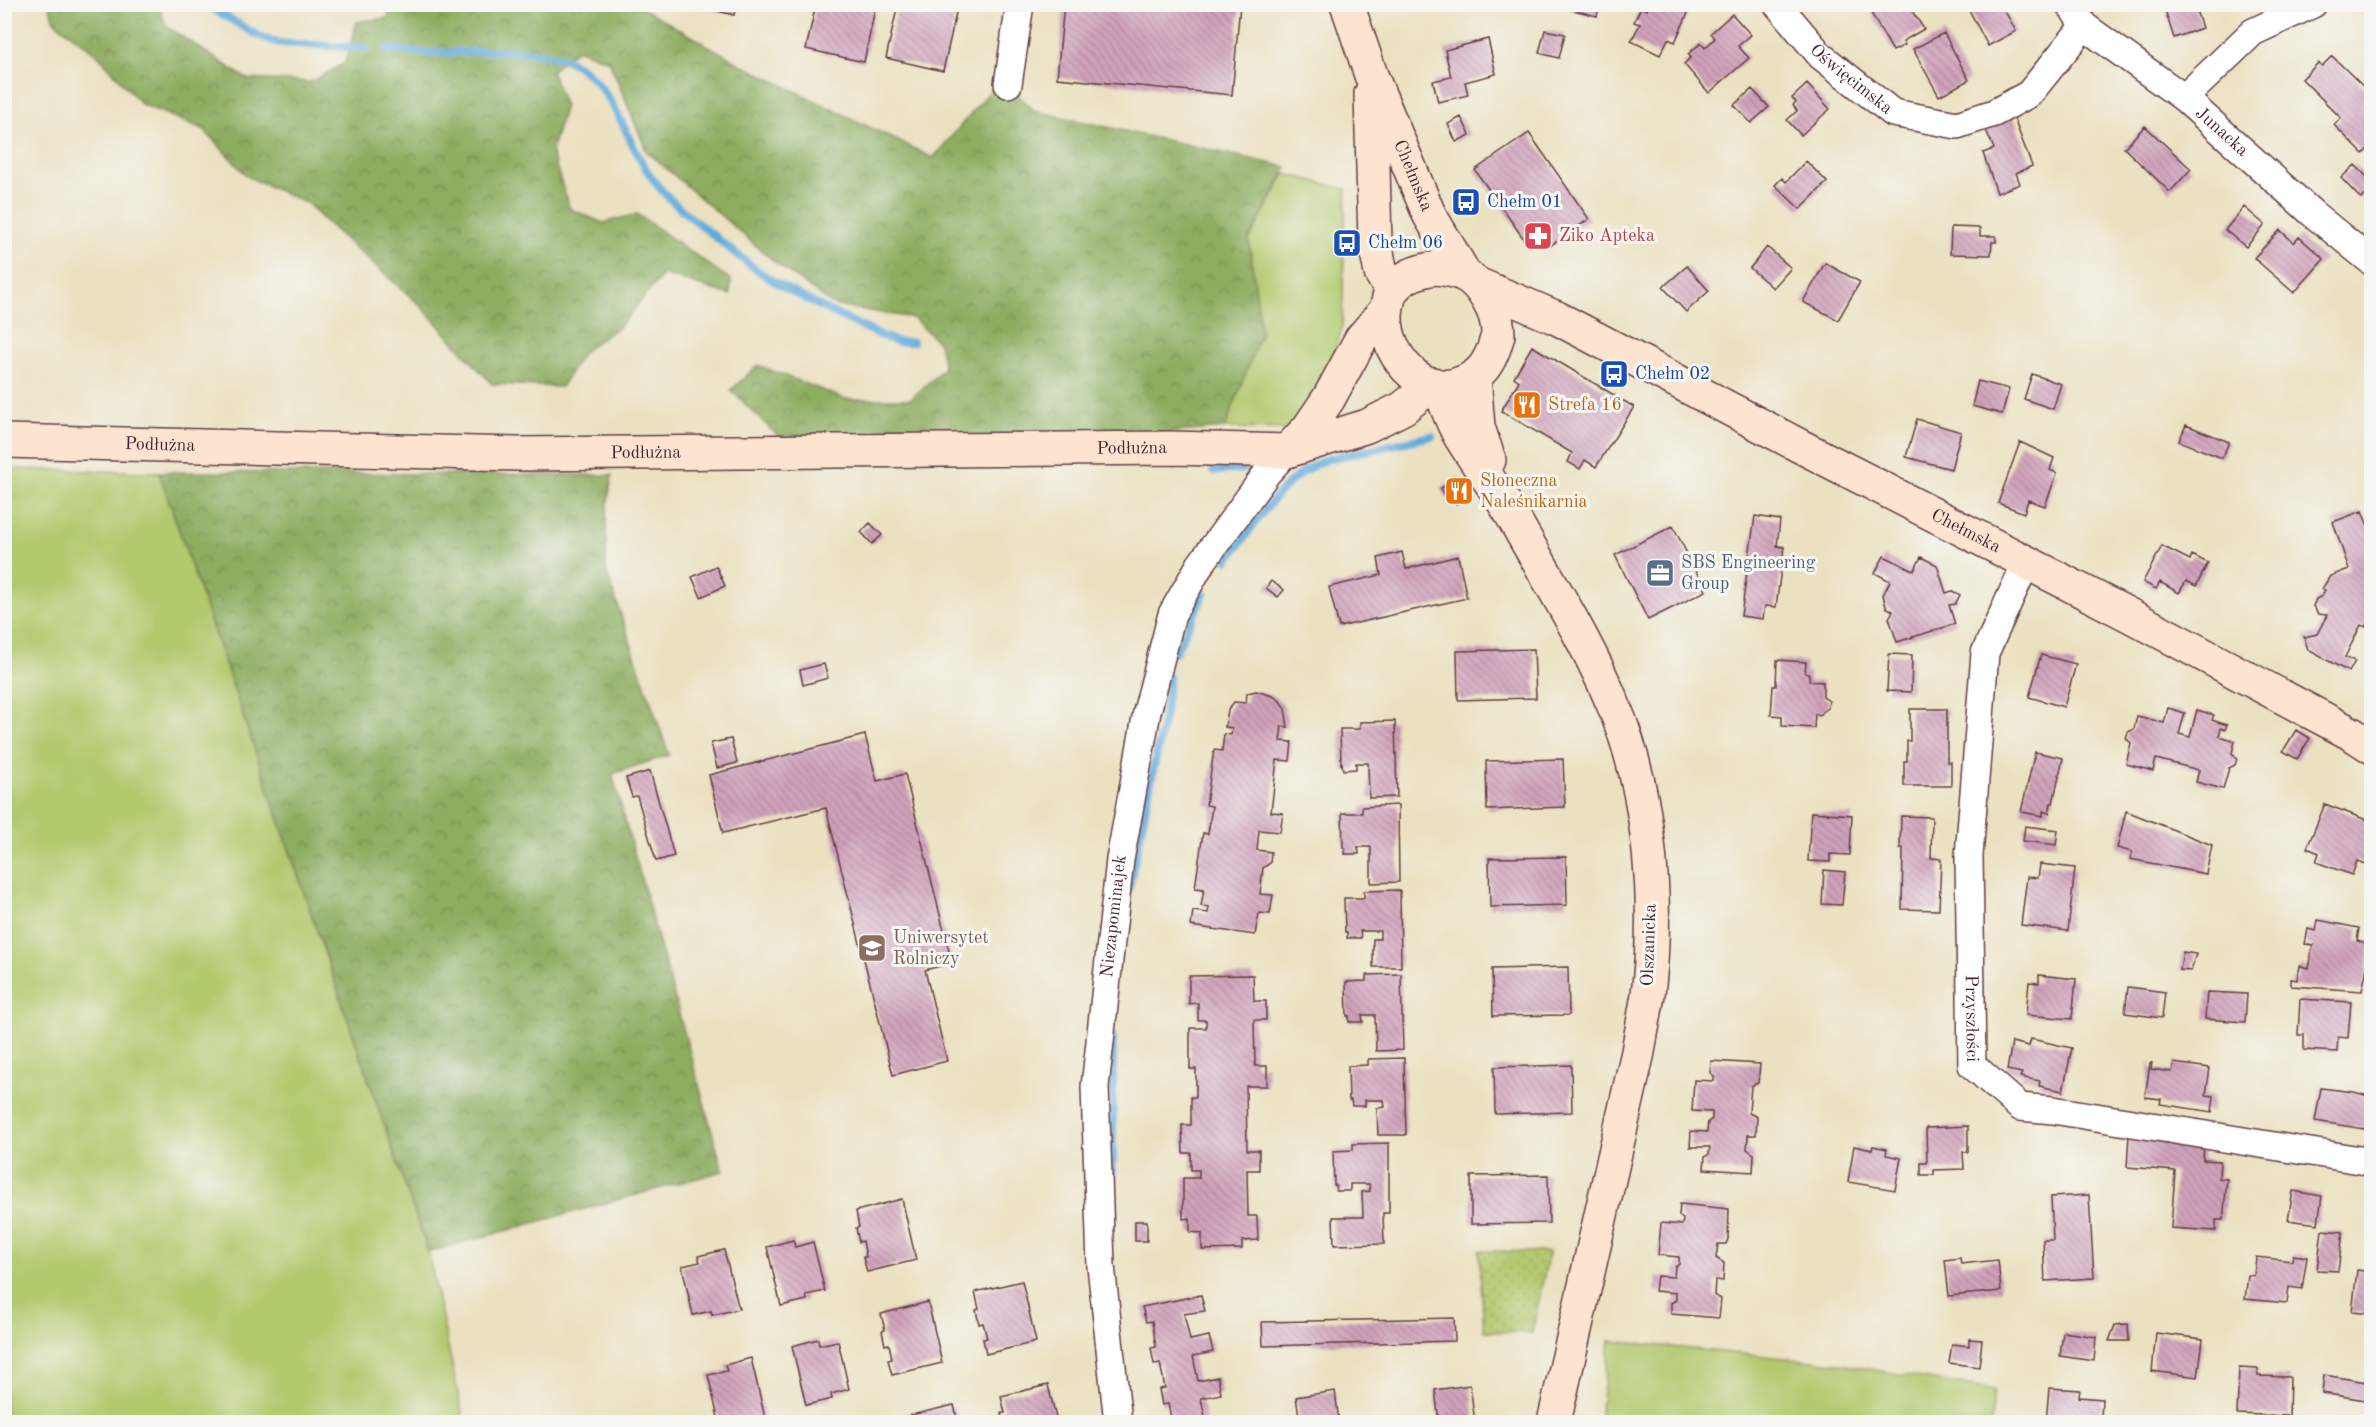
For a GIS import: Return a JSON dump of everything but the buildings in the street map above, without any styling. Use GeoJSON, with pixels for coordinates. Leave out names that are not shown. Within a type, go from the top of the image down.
{"type":"FeatureCollection","features":[{"type":"Feature","properties":{"kind":"street"},"geometry":{"type":"LineString","coordinates":[[1008,84],[1020,4]]}},
{"type":"Feature","properties":{"kind":"street","name":"Chełmska"},"geometry":{"type":"LineString","coordinates":[[1347,4],[1371,75],[1429,214],[1471,279],[1557,318],[2141,621],[2352,734],[2372,747]]}},
{"type":"Feature","properties":{"kind":"street","name":"Oświęcimska"},"geometry":{"type":"LineString","coordinates":[[1777,4],[1821,56],[1893,113],[1957,125],[1994,113],[2029,94],[2077,15]]}},
{"type":"Feature","properties":{"kind":"street"},"geometry":{"type":"LineString","coordinates":[[2184,98],[2253,32],[2313,4]]}},
{"type":"Feature","properties":{"kind":"street","name":"Junacka"},"geometry":{"type":"LineString","coordinates":[[2077,15],[2184,98],[2312,213],[2372,262]]}},
{"type":"Feature","properties":{"kind":"street","name":"Chełmska"},"geometry":{"type":"LineString","coordinates":[[1371,75],[1375,242],[1389,300]]}},
{"type":"Feature","properties":{"kind":"street"},"geometry":{"type":"LineString","coordinates":[[1287,451],[1308,429],[1335,389],[1361,339],[1389,300],[1409,277],[1422,270],[1451,269],[1471,279],[1491,308],[1498,335],[1484,369],[1461,384],[1436,385],[1422,381],[1408,371],[1397,357],[1386,328],[1389,300]]}},
{"type":"Feature","properties":{"kind":"street"},"geometry":{"type":"LineString","coordinates":[[1493,349],[1511,328],[1528,320],[1557,318]]}},
{"type":"Feature","properties":{"kind":"street","name":"Olszanicka"},"geometry":{"type":"LineString","coordinates":[[1474,377],[1479,427],[1498,491]]}},
{"type":"Feature","properties":{"kind":"street","name":"Podłużna"},"geometry":{"type":"LineString","coordinates":[[4,441],[517,454],[1172,448],[1287,451],[1367,426],[1403,408],[1436,385]]}},
{"type":"Feature","properties":{"kind":"street","name":"Olszanicka"},"geometry":{"type":"LineString","coordinates":[[1436,385],[1460,436],[1498,491],[1592,657],[1614,705],[1632,759],[1643,812],[1650,871],[1652,936],[1648,994],[1638,1053],[1554,1422]]}},
{"type":"Feature","properties":{"kind":"street","name":"Niezapominajek"},"geometry":{"type":"LineString","coordinates":[[1118,1422],[1101,1266],[1095,1087],[1120,860],[1147,712],[1172,614],[1200,564],[1267,473],[1287,451]]}},
{"type":"Feature","properties":{"kind":"street","name":"Przyszłości"},"geometry":{"type":"LineString","coordinates":[[2026,563],[1985,653],[1969,856],[1972,1065],[2020,1107],[2076,1113],[2372,1162]]}},
{"type":"Feature","properties":{"kind":"green space"},"geometry":{"type":"Polygon","coordinates":[[[49,5],[158,5],[167,27],[247,79],[311,82],[345,63],[357,22],[388,18],[390,5],[637,5],[742,65],[933,158],[996,84],[1020,88],[1019,96],[1035,111],[1287,167],[1249,240],[1261,332],[1225,428],[1103,438],[778,436],[731,390],[758,365],[845,399],[911,399],[944,368],[939,343],[913,318],[833,305],[776,263],[647,152],[609,61],[577,49],[551,71],[565,106],[551,151],[570,209],[603,223],[637,214],[731,280],[730,295],[663,274],[621,325],[584,351],[561,387],[492,384],[420,305],[308,204],[248,177],[203,129],[141,104],[99,56],[54,21],[49,5]]]}},
{"type":"Feature","properties":{"kind":"green space"},"geometry":{"type":"Polygon","coordinates":[[[1285,174],[1346,189],[1342,328],[1328,370],[1290,429],[1225,428],[1261,332],[1249,240],[1285,174]]]}},
{"type":"Feature","properties":{"kind":"green space"},"geometry":{"type":"Polygon","coordinates":[[[5,469],[159,472],[428,1252],[464,1422],[5,1422],[5,469]]]}},
{"type":"Feature","properties":{"kind":"green space"},"geometry":{"type":"Polygon","coordinates":[[[159,472],[612,475],[606,516],[606,571],[669,755],[612,774],[723,1171],[428,1252],[159,472]]]}},
{"type":"Feature","properties":{"kind":"green space"},"geometry":{"type":"Polygon","coordinates":[[[1479,1251],[1549,1252],[1532,1333],[1484,1331],[1479,1251]]]}},
{"type":"Feature","properties":{"kind":"green space"},"geometry":{"type":"Polygon","coordinates":[[[1610,1341],[1834,1363],[1994,1390],[1991,1422],[1599,1422],[1610,1341]]]}},
{"type":"Feature","properties":{"kind":"waterway"},"geometry":{"type":"LineString","coordinates":[[205,4],[257,35],[279,43],[366,48]]}},
{"type":"Feature","properties":{"kind":"waterway"},"geometry":{"type":"LineString","coordinates":[[387,49],[426,53],[519,51],[553,55],[567,60],[584,70],[598,84],[610,100],[647,171],[665,194],[692,218],[755,268],[794,293],[884,337],[898,342],[913,342]]}},
{"type":"Feature","properties":{"kind":"waterway"},"geometry":{"type":"LineString","coordinates":[[1228,560],[1283,488],[1311,467],[1328,459],[1432,436]]}},
{"type":"Feature","properties":{"kind":"waterway"},"geometry":{"type":"LineString","coordinates":[[1213,471],[1244,469]]}},
{"type":"Feature","properties":{"kind":"waterway"},"geometry":{"type":"LineString","coordinates":[[1175,653],[1204,594]]}},
{"type":"Feature","properties":{"kind":"waterway"},"geometry":{"type":"LineString","coordinates":[[1129,888],[1164,718],[1169,677]]}},
{"type":"Feature","properties":{"kind":"waterway"},"geometry":{"type":"LineString","coordinates":[[1113,1037],[1113,1216]]}},
{"type":"Feature","properties":{"kind":"place","name":"Chełm 01"},"geometry":{"type":"Point","coordinates":[1466,202]}},
{"type":"Feature","properties":{"kind":"place","name":"Ziko Apteka"},"geometry":{"type":"Point","coordinates":[1538,236]}},
{"type":"Feature","properties":{"kind":"place","name":"Chełm 06"},"geometry":{"type":"Point","coordinates":[1347,243]}},
{"type":"Feature","properties":{"kind":"place","name":"Chełm 02"},"geometry":{"type":"Point","coordinates":[1614,374]}},
{"type":"Feature","properties":{"kind":"place","name":"Strefa 16"},"geometry":{"type":"Point","coordinates":[1527,405]}},
{"type":"Feature","properties":{"kind":"place","name":"Słoneczna Naleśnikarnia"},"geometry":{"type":"Point","coordinates":[1459,491]}},
{"type":"Feature","properties":{"kind":"place","name":"SBS Engineering Group"},"geometry":{"type":"Point","coordinates":[1660,573]}},
{"type":"Feature","properties":{"kind":"place","name":"Uniwersytet Rolniczy"},"geometry":{"type":"Point","coordinates":[872,948]}}]}
